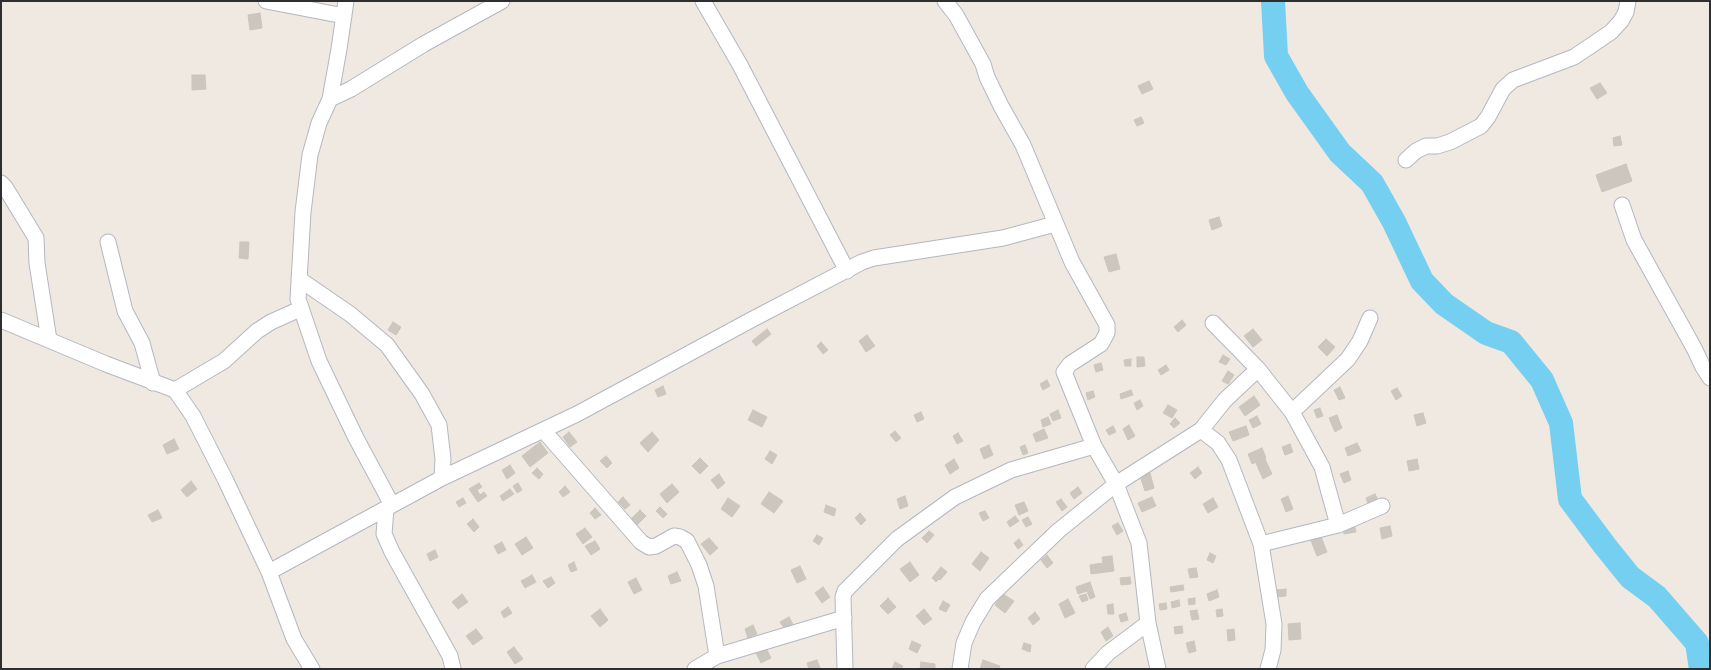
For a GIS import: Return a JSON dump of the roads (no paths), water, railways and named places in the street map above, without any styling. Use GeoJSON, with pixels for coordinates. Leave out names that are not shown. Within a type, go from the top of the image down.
{"type":"FeatureCollection","features":[{"type":"Feature","properties":{"kind":"street"},"geometry":{"type":"LineString","coordinates":[[266,1],[344,16]]}},
{"type":"Feature","properties":{"kind":"street"},"geometry":{"type":"LineString","coordinates":[[346,1],[340,49],[330,99],[319,123],[310,155],[303,212],[298,299],[300,309],[319,361],[389,507],[384,534],[392,552],[450,656],[453,669]]}},
{"type":"Feature","properties":{"kind":"street"},"geometry":{"type":"LineString","coordinates":[[330,99],[351,89],[424,44],[502,1]]}},
{"type":"Feature","properties":{"kind":"street"},"geometry":{"type":"LineString","coordinates":[[704,1],[740,64],[847,271]]}},
{"type":"Feature","properties":{"kind":"street"},"geometry":{"type":"LineString","coordinates":[[945,1],[956,15],[983,64],[987,77],[1001,106],[1023,145],[1072,262],[1107,325],[1107,334],[1101,344],[1070,364],[1064,372],[1094,446],[1116,484],[1139,544],[1148,623],[1158,669]]}},
{"type":"Feature","properties":{"kind":"street"},"geometry":{"type":"LineString","coordinates":[[1406,160],[1416,151],[1426,146],[1437,146],[1450,142],[1481,126],[1488,117],[1503,89],[1513,80],[1574,57],[1611,32],[1621,21],[1626,12],[1628,1]]}},
{"type":"Feature","properties":{"kind":"street"},"geometry":{"type":"LineString","coordinates":[[1,182],[6,187],[36,238],[37,263],[48,340]]}},
{"type":"Feature","properties":{"kind":"street"},"geometry":{"type":"LineString","coordinates":[[1622,205],[1634,240],[1710,378]]}},
{"type":"Feature","properties":{"kind":"street"},"geometry":{"type":"LineString","coordinates":[[269,572],[442,478],[544,431],[750,320],[874,258],[1003,238],[1055,224]]}},
{"type":"Feature","properties":{"kind":"street"},"geometry":{"type":"LineString","coordinates":[[108,242],[125,311],[142,343],[153,383]]}},
{"type":"Feature","properties":{"kind":"street"},"geometry":{"type":"LineString","coordinates":[[299,279],[350,314],[387,345],[422,394],[439,425],[443,459],[442,478]]}},
{"type":"Feature","properties":{"kind":"street"},"geometry":{"type":"LineString","coordinates":[[175,390],[224,361],[257,331],[271,322],[300,309]]}},
{"type":"Feature","properties":{"kind":"street"},"geometry":{"type":"LineString","coordinates":[[1292,412],[1348,359],[1360,341],[1370,318]]}},
{"type":"Feature","properties":{"kind":"street"},"geometry":{"type":"LineString","coordinates":[[1,320],[153,383],[175,390],[193,416],[225,478],[269,572],[294,639],[312,669]]}},
{"type":"Feature","properties":{"kind":"street"},"geometry":{"type":"LineString","coordinates":[[1213,323],[1258,369],[1292,412],[1322,467],[1338,525]]}},
{"type":"Feature","properties":{"kind":"street"},"geometry":{"type":"LineString","coordinates":[[960,669],[964,643],[973,622],[987,599],[1058,531],[1116,484],[1200,430],[1225,400],[1258,369]]}},
{"type":"Feature","properties":{"kind":"street"},"geometry":{"type":"LineString","coordinates":[[1200,430],[1218,443],[1229,460],[1261,544],[1274,624],[1273,650],[1268,669]]}},
{"type":"Feature","properties":{"kind":"street"},"geometry":{"type":"LineString","coordinates":[[544,431],[641,542],[649,547],[656,546],[674,536],[680,537],[686,541],[699,565],[706,586],[717,656]]}},
{"type":"Feature","properties":{"kind":"street"},"geometry":{"type":"LineString","coordinates":[[845,669],[843,597],[850,585],[898,539],[955,497],[1011,470],[1094,446]]}},
{"type":"Feature","properties":{"kind":"street"},"geometry":{"type":"LineString","coordinates":[[1261,544],[1338,525],[1382,506]]}},
{"type":"Feature","properties":{"kind":"street"},"geometry":{"type":"LineString","coordinates":[[695,669],[717,656],[844,618]]}},
{"type":"Feature","properties":{"kind":"street"},"geometry":{"type":"LineString","coordinates":[[1093,669],[1108,653],[1148,623]]}},
{"type":"Feature","properties":{"kind":"waterway"},"geometry":{"type":"LineString","coordinates":[[1273,1],[1276,56],[1297,93],[1340,153],[1372,183],[1394,222],[1422,281],[1444,304],[1486,333],[1511,342],[1542,380],[1561,423],[1570,499],[1630,577],[1657,597],[1697,643],[1701,669]]}}]}
